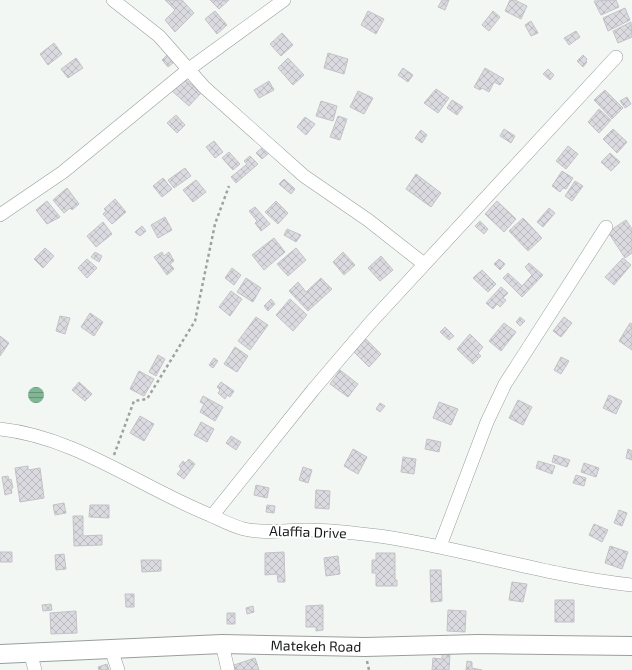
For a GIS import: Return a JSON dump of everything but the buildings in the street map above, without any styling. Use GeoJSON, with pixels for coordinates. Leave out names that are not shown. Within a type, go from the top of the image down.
{"type":"FeatureCollection","features":[{"type":"Feature","properties":{"kind":"street"},"geometry":{"type":"LineString","coordinates":[[113,0],[159,36],[189,68],[204,87],[304,176],[368,220],[424,264]]}},
{"type":"Feature","properties":{"kind":"street"},"geometry":{"type":"LineString","coordinates":[[0,215],[64,172],[189,68],[284,0]]}},
{"type":"Feature","properties":{"kind":"street"},"geometry":{"type":"LineString","coordinates":[[212,516],[313,390],[424,264],[616,57]]}},
{"type":"Feature","properties":{"kind":"street"},"geometry":{"type":"LineString","coordinates":[[440,546],[487,422],[505,384],[606,227]]}},
{"type":"Feature","properties":{"kind":"street","name":"Alaffia Drive"},"geometry":{"type":"LineString","coordinates":[[0,429],[41,436],[110,467],[189,507],[244,529],[274,532],[307,530],[344,532],[440,546],[501,562],[632,585]]}},
{"type":"Feature","properties":{"kind":"street"},"geometry":{"type":"LineString","coordinates":[[222,644],[228,670]]}},
{"type":"Feature","properties":{"kind":"street","name":"Matekeh Road"},"geometry":{"type":"LineString","coordinates":[[0,654],[222,644],[365,647],[478,644],[632,646]]}},
{"type":"Feature","properties":{"kind":"street"},"geometry":{"type":"LineString","coordinates":[[111,649],[118,670]]}},
{"type":"Feature","properties":{"kind":"street"},"geometry":{"type":"LineString","coordinates":[[30,652],[35,670]]}},
{"type":"Feature","properties":{"kind":"path"},"geometry":{"type":"LineString","coordinates":[[110,467],[134,401],[147,399],[195,321],[215,224],[229,186]]}},
{"type":"Feature","properties":{"kind":"shaded area"},"geometry":{"type":"Polygon","coordinates":[[[33,387],[39,387],[44,392],[42,401],[39,403],[33,403],[28,398],[28,392],[33,387]]]}}]}
